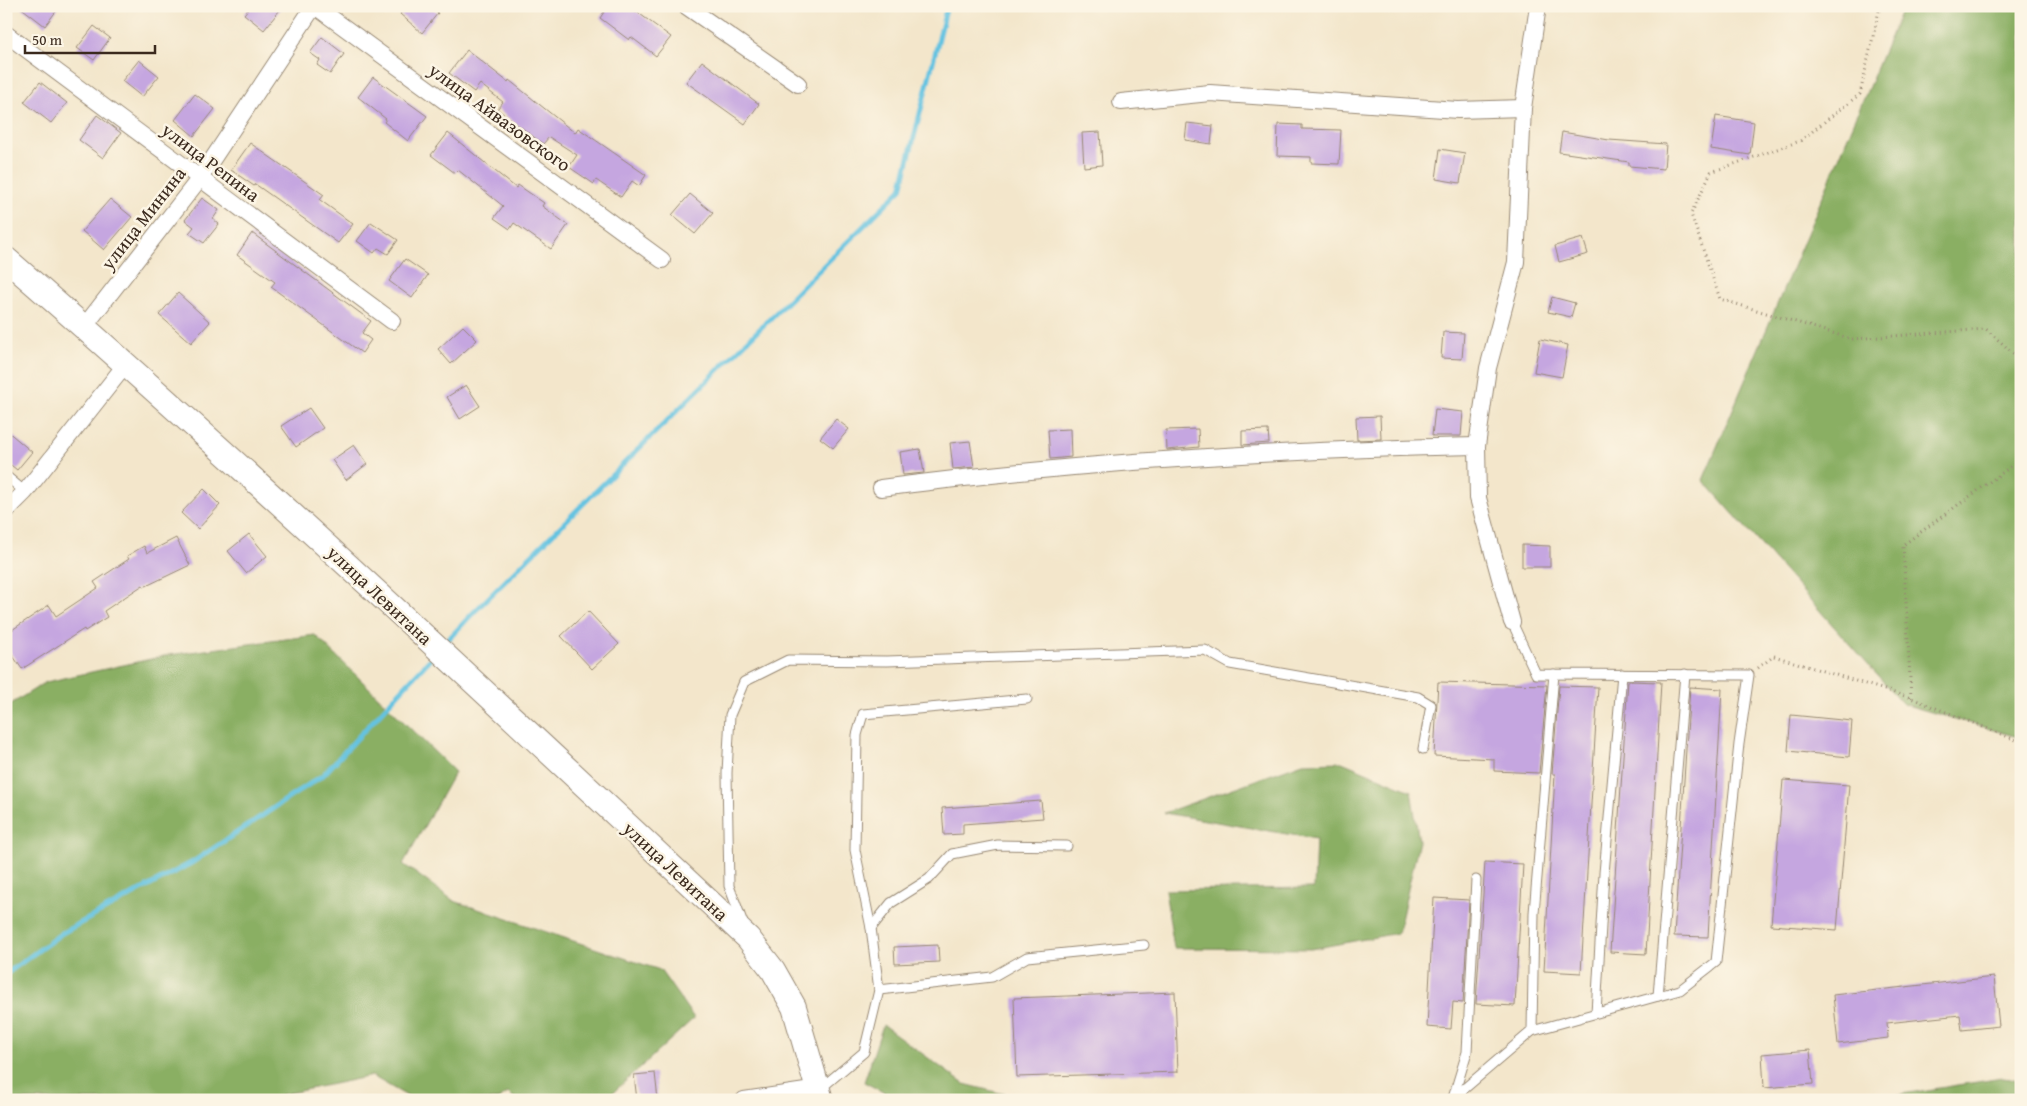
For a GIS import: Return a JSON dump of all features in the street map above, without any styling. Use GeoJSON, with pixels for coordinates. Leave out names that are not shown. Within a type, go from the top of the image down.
{"type":"FeatureCollection","features":[{"type":"Feature","properties":{"kind":"main road","name":"улица Левитана"},"geometry":{"type":"LineString","coordinates":[[6,259],[126,364],[386,600],[748,938],[773,970],[794,1006],[820,1095]]}},
{"type":"Feature","properties":{"kind":"street","name":"улица Минина"},"geometry":{"type":"LineString","coordinates":[[84,327],[200,178],[315,6]]}},
{"type":"Feature","properties":{"kind":"street","name":"улица Айвазовского"},"geometry":{"type":"LineString","coordinates":[[315,6],[662,260]]}},
{"type":"Feature","properties":{"kind":"street"},"geometry":{"type":"LineString","coordinates":[[686,6],[798,84]]}},
{"type":"Feature","properties":{"kind":"street"},"geometry":{"type":"LineString","coordinates":[[1512,622],[1478,498],[1477,446],[1488,368],[1516,262],[1523,108],[1538,6]]}},
{"type":"Feature","properties":{"kind":"street","name":"улица Репина"},"geometry":{"type":"LineString","coordinates":[[6,34],[392,322]]}},
{"type":"Feature","properties":{"kind":"street"},"geometry":{"type":"LineString","coordinates":[[1121,102],[1210,93],[1458,110],[1523,108]]}},
{"type":"Feature","properties":{"kind":"street"},"geometry":{"type":"LineString","coordinates":[[6,512],[25,492],[126,364]]}},
{"type":"Feature","properties":{"kind":"street"},"geometry":{"type":"LineString","coordinates":[[881,488],[990,475],[1316,449],[1477,446]]}},
{"type":"Feature","properties":{"kind":"street"},"geometry":{"type":"LineString","coordinates":[[744,1100],[820,1095]]}},
{"type":"Feature","properties":{"kind":"lane"},"geometry":{"type":"LineString","coordinates":[[6,476],[25,492]]}},
{"type":"Feature","properties":{"kind":"lane"},"geometry":{"type":"LineString","coordinates":[[1452,1099],[1532,1032],[1680,990],[1716,962],[1749,675],[1536,674],[1512,622]]}},
{"type":"Feature","properties":{"kind":"lane"},"geometry":{"type":"LineString","coordinates":[[748,938],[729,886],[727,773],[730,715],[744,682],[788,660],[887,660],[1206,650],[1230,664],[1418,697],[1431,705],[1423,749]]}},
{"type":"Feature","properties":{"kind":"lane"},"geometry":{"type":"LineString","coordinates":[[1532,1032],[1534,913],[1554,674]]}},
{"type":"Feature","properties":{"kind":"lane"},"geometry":{"type":"LineString","coordinates":[[1596,1014],[1604,872],[1622,674]]}},
{"type":"Feature","properties":{"kind":"lane"},"geometry":{"type":"LineString","coordinates":[[1658,996],[1685,674]]}},
{"type":"Feature","properties":{"kind":"lane"},"geometry":{"type":"LineString","coordinates":[[820,1095],[864,1052],[879,990],[871,928],[855,850],[857,735],[863,714],[1027,699]]}},
{"type":"Feature","properties":{"kind":"lane"},"geometry":{"type":"LineString","coordinates":[[871,928],[891,903],[929,879],[952,854],[998,845],[1067,846]]}},
{"type":"Feature","properties":{"kind":"lane"},"geometry":{"type":"LineString","coordinates":[[1452,1099],[1468,1052],[1476,880]]}},
{"type":"Feature","properties":{"kind":"lane"},"geometry":{"type":"LineString","coordinates":[[879,990],[992,977],[1027,957],[1144,945]]}},
{"type":"Feature","properties":{"kind":"path"},"geometry":{"type":"LineString","coordinates":[[1880,6],[1860,94],[1800,141],[1711,172],[1691,214],[1720,299],[1852,339],[1986,329],[2021,360]]}},
{"type":"Feature","properties":{"kind":"path"},"geometry":{"type":"LineString","coordinates":[[1911,698],[1903,545],[2021,459]]}},
{"type":"Feature","properties":{"kind":"path"},"geometry":{"type":"LineString","coordinates":[[1749,675],[1774,656],[1911,698],[2021,742]]}},
{"type":"Feature","properties":{"kind":"green space"},"geometry":{"type":"Polygon","coordinates":[[[1903,6],[2021,6],[2021,738],[1903,704],[1703,480],[1903,6]]]}},
{"type":"Feature","properties":{"kind":"green space"},"geometry":{"type":"Polygon","coordinates":[[[315,635],[455,772],[403,864],[454,901],[660,970],[694,1018],[605,1100],[517,1100],[508,1093],[497,1100],[414,1100],[372,1076],[280,1095],[278,1100],[6,1100],[6,707],[46,682],[169,655],[315,635]]]}},
{"type":"Feature","properties":{"kind":"green space"},"geometry":{"type":"Polygon","coordinates":[[[1342,762],[1411,791],[1419,841],[1398,933],[1311,949],[1174,948],[1165,890],[1314,888],[1316,839],[1164,813],[1303,763],[1342,762]]]}},
{"type":"Feature","properties":{"kind":"green space"},"geometry":{"type":"Polygon","coordinates":[[[883,1025],[964,1084],[1020,1098],[1130,1100],[898,1100],[864,1082],[883,1025]]]}},
{"type":"Feature","properties":{"kind":"green space"},"geometry":{"type":"Polygon","coordinates":[[[2002,1078],[2021,1080],[2021,1100],[1865,1100],[2002,1078]]]}},
{"type":"Feature","properties":{"kind":"building"},"geometry":{"type":"Polygon","coordinates":[[[19,6],[60,6],[45,26],[19,6]]]}},
{"type":"Feature","properties":{"kind":"building"},"geometry":{"type":"Polygon","coordinates":[[[251,6],[283,6],[264,30],[244,14],[251,6]]]}},
{"type":"Feature","properties":{"kind":"building"},"geometry":{"type":"Polygon","coordinates":[[[406,6],[431,6],[438,13],[422,33],[400,14],[406,6]]]}},
{"type":"Feature","properties":{"kind":"building"},"geometry":{"type":"Polygon","coordinates":[[[608,6],[629,6],[671,37],[656,56],[631,37],[629,40],[600,18],[608,6]]]}},
{"type":"Feature","properties":{"kind":"building"},"geometry":{"type":"Polygon","coordinates":[[[94,26],[110,38],[94,60],[77,48],[94,26]]]}},
{"type":"Feature","properties":{"kind":"building"},"geometry":{"type":"Polygon","coordinates":[[[322,37],[344,54],[330,74],[317,65],[320,60],[310,53],[322,37]]]}},
{"type":"Feature","properties":{"kind":"building"},"geometry":{"type":"Polygon","coordinates":[[[467,50],[508,82],[509,80],[575,133],[578,128],[646,175],[639,186],[632,181],[621,197],[596,180],[594,184],[569,167],[577,155],[549,137],[543,144],[497,109],[503,102],[480,84],[474,92],[449,73],[467,50]]]}},
{"type":"Feature","properties":{"kind":"building"},"geometry":{"type":"Polygon","coordinates":[[[139,60],[159,76],[142,97],[122,81],[139,60]]]}},
{"type":"Feature","properties":{"kind":"building"},"geometry":{"type":"Polygon","coordinates":[[[702,61],[759,104],[745,124],[686,82],[702,61]]]}},
{"type":"Feature","properties":{"kind":"building"},"geometry":{"type":"Polygon","coordinates":[[[373,77],[427,116],[408,141],[384,122],[386,119],[358,97],[373,77]]]}},
{"type":"Feature","properties":{"kind":"building"},"geometry":{"type":"Polygon","coordinates":[[[40,82],[67,103],[51,123],[24,102],[40,82]]]}},
{"type":"Feature","properties":{"kind":"building"},"geometry":{"type":"Polygon","coordinates":[[[195,94],[215,109],[194,136],[175,120],[195,94]]]}},
{"type":"Feature","properties":{"kind":"building"},"geometry":{"type":"Polygon","coordinates":[[[97,115],[121,133],[103,158],[79,140],[97,115]]]}},
{"type":"Feature","properties":{"kind":"building"},"geometry":{"type":"Polygon","coordinates":[[[1716,116],[1754,122],[1750,155],[1711,149],[1716,116]]]}},
{"type":"Feature","properties":{"kind":"building"},"geometry":{"type":"Polygon","coordinates":[[[1187,123],[1213,126],[1211,144],[1185,140],[1187,123]]]}},
{"type":"Feature","properties":{"kind":"building"},"geometry":{"type":"Polygon","coordinates":[[[1278,124],[1302,125],[1302,129],[1341,130],[1339,164],[1311,163],[1311,157],[1277,156],[1278,124]]]}},
{"type":"Feature","properties":{"kind":"building"},"geometry":{"type":"Polygon","coordinates":[[[1100,132],[1102,165],[1084,167],[1082,133],[1100,132]]]}},
{"type":"Feature","properties":{"kind":"building"},"geometry":{"type":"Polygon","coordinates":[[[1562,132],[1609,140],[1666,144],[1664,169],[1629,166],[1629,162],[1559,152],[1562,132]]]}},
{"type":"Feature","properties":{"kind":"building"},"geometry":{"type":"Polygon","coordinates":[[[448,133],[516,188],[518,185],[544,203],[542,206],[568,225],[551,249],[514,223],[510,229],[494,218],[503,206],[458,170],[455,173],[431,155],[448,133]]]}},
{"type":"Feature","properties":{"kind":"building"},"geometry":{"type":"Polygon","coordinates":[[[250,143],[324,195],[320,200],[353,224],[338,243],[255,184],[254,186],[231,170],[250,143]]]}},
{"type":"Feature","properties":{"kind":"building"},"geometry":{"type":"Polygon","coordinates":[[[1440,149],[1465,153],[1460,183],[1436,179],[1440,149]]]}},
{"type":"Feature","properties":{"kind":"building"},"geometry":{"type":"Polygon","coordinates":[[[690,194],[713,213],[695,234],[672,215],[690,194]]]}},
{"type":"Feature","properties":{"kind":"building"},"geometry":{"type":"Polygon","coordinates":[[[202,198],[219,210],[213,219],[219,224],[204,243],[189,233],[194,227],[185,220],[202,198]]]}},
{"type":"Feature","properties":{"kind":"building"},"geometry":{"type":"Polygon","coordinates":[[[110,199],[132,217],[104,250],[82,231],[110,199]]]}},
{"type":"Feature","properties":{"kind":"building"},"geometry":{"type":"Polygon","coordinates":[[[371,222],[398,240],[388,254],[378,248],[374,253],[357,241],[371,222]]]}},
{"type":"Feature","properties":{"kind":"building"},"geometry":{"type":"Polygon","coordinates":[[[252,233],[371,321],[362,333],[371,340],[362,353],[271,287],[275,282],[237,255],[252,233]]]}},
{"type":"Feature","properties":{"kind":"building"},"geometry":{"type":"Polygon","coordinates":[[[1583,238],[1588,254],[1559,262],[1555,246],[1583,238]]]}},
{"type":"Feature","properties":{"kind":"building"},"geometry":{"type":"Polygon","coordinates":[[[405,259],[428,275],[412,298],[389,281],[405,259]]]}},
{"type":"Feature","properties":{"kind":"building"},"geometry":{"type":"Polygon","coordinates":[[[178,293],[210,322],[191,343],[159,315],[178,293]]]}},
{"type":"Feature","properties":{"kind":"building"},"geometry":{"type":"Polygon","coordinates":[[[1552,297],[1575,303],[1571,317],[1548,312],[1552,297]]]}},
{"type":"Feature","properties":{"kind":"building"},"geometry":{"type":"Polygon","coordinates":[[[463,326],[477,340],[451,364],[438,349],[463,326]]]}},
{"type":"Feature","properties":{"kind":"building"},"geometry":{"type":"Polygon","coordinates":[[[1443,332],[1464,333],[1462,359],[1441,358],[1443,332]]]}},
{"type":"Feature","properties":{"kind":"building"},"geometry":{"type":"Polygon","coordinates":[[[1540,339],[1568,345],[1562,377],[1534,372],[1540,339]]]}},
{"type":"Feature","properties":{"kind":"building"},"geometry":{"type":"Polygon","coordinates":[[[466,385],[480,406],[460,419],[447,397],[466,385]]]}},
{"type":"Feature","properties":{"kind":"building"},"geometry":{"type":"Polygon","coordinates":[[[309,408],[323,428],[296,447],[281,426],[309,408]]]}},
{"type":"Feature","properties":{"kind":"building"},"geometry":{"type":"Polygon","coordinates":[[[1435,409],[1463,412],[1461,436],[1432,436],[1435,409]]]}},
{"type":"Feature","properties":{"kind":"building"},"geometry":{"type":"Polygon","coordinates":[[[1380,416],[1381,439],[1357,440],[1356,417],[1380,416]]]}},
{"type":"Feature","properties":{"kind":"building"},"geometry":{"type":"Polygon","coordinates":[[[836,419],[849,429],[833,448],[820,438],[836,419]]]}},
{"type":"Feature","properties":{"kind":"building"},"geometry":{"type":"Polygon","coordinates":[[[1070,429],[1071,457],[1050,459],[1048,430],[1070,429]]]}},
{"type":"Feature","properties":{"kind":"building"},"geometry":{"type":"Polygon","coordinates":[[[1198,429],[1199,447],[1167,450],[1166,430],[1198,429]]]}},
{"type":"Feature","properties":{"kind":"building"},"geometry":{"type":"Polygon","coordinates":[[[6,430],[32,452],[17,470],[6,461],[6,430]]]}},
{"type":"Feature","properties":{"kind":"building"},"geometry":{"type":"Polygon","coordinates":[[[1268,430],[1269,443],[1242,445],[1242,431],[1268,430]]]}},
{"type":"Feature","properties":{"kind":"building"},"geometry":{"type":"Polygon","coordinates":[[[970,441],[974,467],[953,469],[950,443],[970,441]]]}},
{"type":"Feature","properties":{"kind":"building"},"geometry":{"type":"Polygon","coordinates":[[[354,445],[367,464],[346,480],[332,460],[354,445]]]}},
{"type":"Feature","properties":{"kind":"building"},"geometry":{"type":"Polygon","coordinates":[[[920,449],[924,473],[903,475],[900,452],[920,449]]]}},
{"type":"Feature","properties":{"kind":"building"},"geometry":{"type":"Polygon","coordinates":[[[204,489],[220,505],[198,529],[181,513],[204,489]]]}},
{"type":"Feature","properties":{"kind":"building"},"geometry":{"type":"Polygon","coordinates":[[[249,534],[267,556],[246,573],[228,551],[249,534]]]}},
{"type":"Feature","properties":{"kind":"building"},"geometry":{"type":"Polygon","coordinates":[[[176,538],[190,565],[144,587],[143,585],[104,611],[107,617],[85,631],[84,629],[22,669],[6,646],[6,634],[49,605],[56,616],[98,588],[94,582],[129,559],[127,556],[144,546],[147,553],[176,538]]]}},
{"type":"Feature","properties":{"kind":"building"},"geometry":{"type":"Polygon","coordinates":[[[1522,545],[1550,546],[1550,567],[1522,567],[1522,545]]]}},
{"type":"Feature","properties":{"kind":"building"},"geometry":{"type":"Polygon","coordinates":[[[588,611],[619,644],[592,669],[561,636],[588,611]]]}},
{"type":"Feature","properties":{"kind":"building"},"geometry":{"type":"Polygon","coordinates":[[[1628,681],[1661,682],[1646,954],[1610,952],[1628,681]]]}},
{"type":"Feature","properties":{"kind":"building"},"geometry":{"type":"Polygon","coordinates":[[[1438,682],[1547,685],[1539,773],[1494,771],[1494,759],[1434,756],[1438,682]]]}},
{"type":"Feature","properties":{"kind":"building"},"geometry":{"type":"Polygon","coordinates":[[[1559,686],[1598,687],[1581,973],[1544,971],[1555,774],[1552,774],[1559,686]]]}},
{"type":"Feature","properties":{"kind":"building"},"geometry":{"type":"Polygon","coordinates":[[[1690,687],[1722,689],[1708,937],[1674,936],[1690,687]]]}},
{"type":"Feature","properties":{"kind":"building"},"geometry":{"type":"Polygon","coordinates":[[[1791,715],[1852,721],[1849,757],[1788,751],[1791,715]]]}},
{"type":"Feature","properties":{"kind":"building"},"geometry":{"type":"Polygon","coordinates":[[[1783,780],[1849,785],[1837,930],[1771,925],[1783,780]]]}},
{"type":"Feature","properties":{"kind":"building"},"geometry":{"type":"Polygon","coordinates":[[[1041,801],[1043,818],[963,824],[963,834],[944,835],[942,808],[1041,801]]]}},
{"type":"Feature","properties":{"kind":"building"},"geometry":{"type":"Polygon","coordinates":[[[1485,862],[1523,864],[1515,1006],[1476,1004],[1485,862]]]}},
{"type":"Feature","properties":{"kind":"building"},"geometry":{"type":"Polygon","coordinates":[[[1434,898],[1469,900],[1463,1003],[1453,1002],[1451,1029],[1427,1027],[1434,898]]]}},
{"type":"Feature","properties":{"kind":"building"},"geometry":{"type":"Polygon","coordinates":[[[938,945],[939,962],[895,964],[894,947],[938,945]]]}},
{"type":"Feature","properties":{"kind":"building"},"geometry":{"type":"Polygon","coordinates":[[[1994,977],[1999,1026],[1962,1030],[1960,1015],[1887,1023],[1888,1038],[1838,1044],[1833,995],[1994,977]]]}},
{"type":"Feature","properties":{"kind":"building"},"geometry":{"type":"Polygon","coordinates":[[[1175,992],[1178,1072],[1017,1077],[1014,998],[1175,992]]]}},
{"type":"Feature","properties":{"kind":"building"},"geometry":{"type":"Polygon","coordinates":[[[1810,1050],[1813,1084],[1764,1088],[1762,1054],[1810,1050]]]}},
{"type":"Feature","properties":{"kind":"building"},"geometry":{"type":"Polygon","coordinates":[[[655,1073],[658,1100],[637,1100],[634,1075],[655,1073]]]}},
{"type":"Feature","properties":{"kind":"waterway"},"geometry":{"type":"LineString","coordinates":[[443,645],[473,613],[901,189],[947,6]]}},
{"type":"Feature","properties":{"kind":"waterway"},"geometry":{"type":"LineString","coordinates":[[6,974],[62,933],[193,862],[323,775],[434,655]]}}]}
